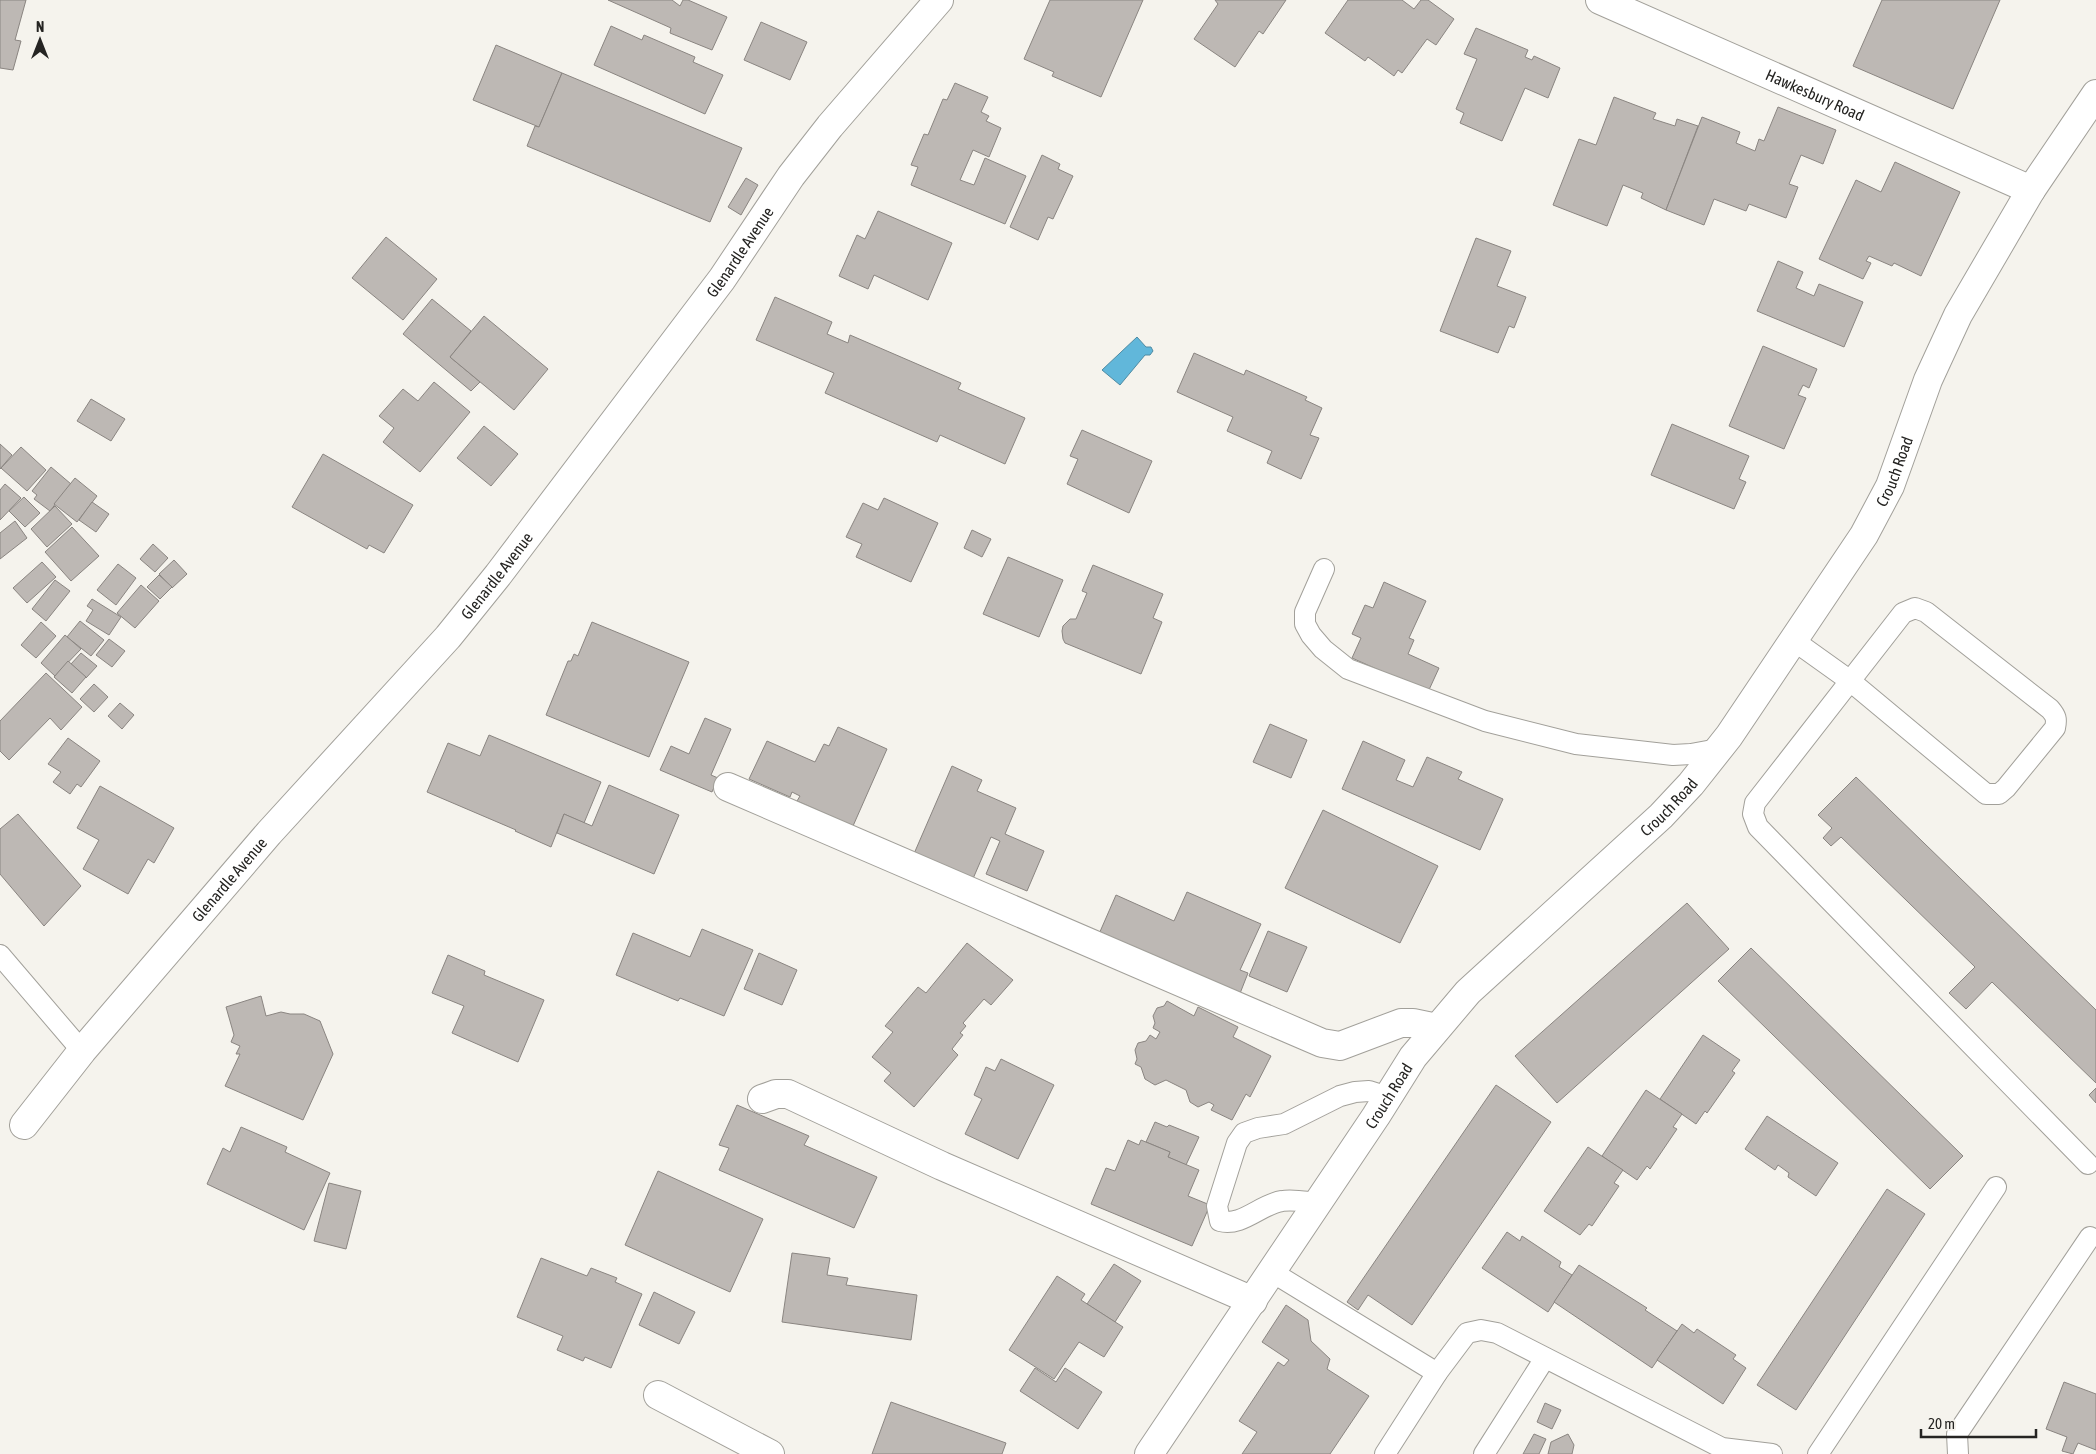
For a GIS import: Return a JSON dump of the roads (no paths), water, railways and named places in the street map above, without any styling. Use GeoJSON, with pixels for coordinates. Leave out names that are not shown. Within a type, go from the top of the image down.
{"type":"FeatureCollection","features":[{"type":"Feature","properties":{"kind":"street","name":"Glenardle Avenue"},"geometry":{"type":"LineString","coordinates":[[24,1126],[82,1051],[269,833],[448,637],[498,575],[722,279],[791,176],[830,126],[939,0]]}},
{"type":"Feature","properties":{"kind":"street","name":"Hawkesbury Road"},"geometry":{"type":"LineString","coordinates":[[1600,0],[2031,190]]}},
{"type":"Feature","properties":{"kind":"street","name":"Crouch Road"},"geometry":{"type":"LineString","coordinates":[[1149,1454],[1318,1204],[1413,1057],[1468,992],[1661,816],[1691,784],[1729,736],[1864,535],[1890,486],[1928,380],[1958,315],[2031,190],[2096,94]]}},
{"type":"Feature","properties":{"kind":"street"},"geometry":{"type":"LineString","coordinates":[[728,787],[1322,1043],[1340,1046],[1401,1023],[1413,1023],[1437,1028]]}},
{"type":"Feature","properties":{"kind":"street"},"geometry":{"type":"LineString","coordinates":[[762,1099],[776,1094],[788,1094],[942,1166],[1253,1301]]}},
{"type":"Feature","properties":{"kind":"street"},"geometry":{"type":"LineString","coordinates":[[658,1394],[770,1454]]}},
{"type":"Feature","properties":{"kind":"lane"},"geometry":{"type":"LineString","coordinates":[[1324,569],[1304,612],[1305,624],[1311,635],[1323,649],[1348,669],[1485,721],[1576,744],[1673,755],[1718,749]]}},
{"type":"Feature","properties":{"kind":"lane"},"geometry":{"type":"LineString","coordinates":[[1793,640],[1849,680],[1986,794],[2000,794],[2006,788],[2055,728],[2057,720],[2050,709],[1926,612],[1915,608],[1902,613],[1849,680],[1755,803],[1753,814],[1758,827],[2088,1164]]}},
{"type":"Feature","properties":{"kind":"lane"},"geometry":{"type":"LineString","coordinates":[[0,955],[82,1051]]}},
{"type":"Feature","properties":{"kind":"lane"},"geometry":{"type":"LineString","coordinates":[[1318,1204],[1283,1200],[1267,1205],[1228,1223],[1220,1221],[1217,1206],[1236,1143],[1244,1133],[1258,1128],[1284,1124],[1340,1096],[1369,1091],[1388,1097]]}},
{"type":"Feature","properties":{"kind":"lane"},"geometry":{"type":"LineString","coordinates":[[1818,1454],[1996,1188]]}},
{"type":"Feature","properties":{"kind":"lane"},"geometry":{"type":"LineString","coordinates":[[1958,1454],[1957,1434],[2090,1237]]}},
{"type":"Feature","properties":{"kind":"lane"},"geometry":{"type":"LineString","coordinates":[[1272,1272],[1437,1373]]}},
{"type":"Feature","properties":{"kind":"lane"},"geometry":{"type":"LineString","coordinates":[[1385,1454],[1437,1373],[1467,1333],[1481,1330],[1497,1333],[1722,1448],[1772,1454]]}},
{"type":"Feature","properties":{"kind":"lane"},"geometry":{"type":"LineString","coordinates":[[1484,1454],[1545,1358]]}},
{"type":"Feature","properties":{"kind":"water"},"geometry":{"type":"Polygon","coordinates":[[[1137,337],[1146,347],[1151,347],[1153,351],[1150,355],[1145,355],[1120,385],[1102,370],[1137,337]]]}}]}
